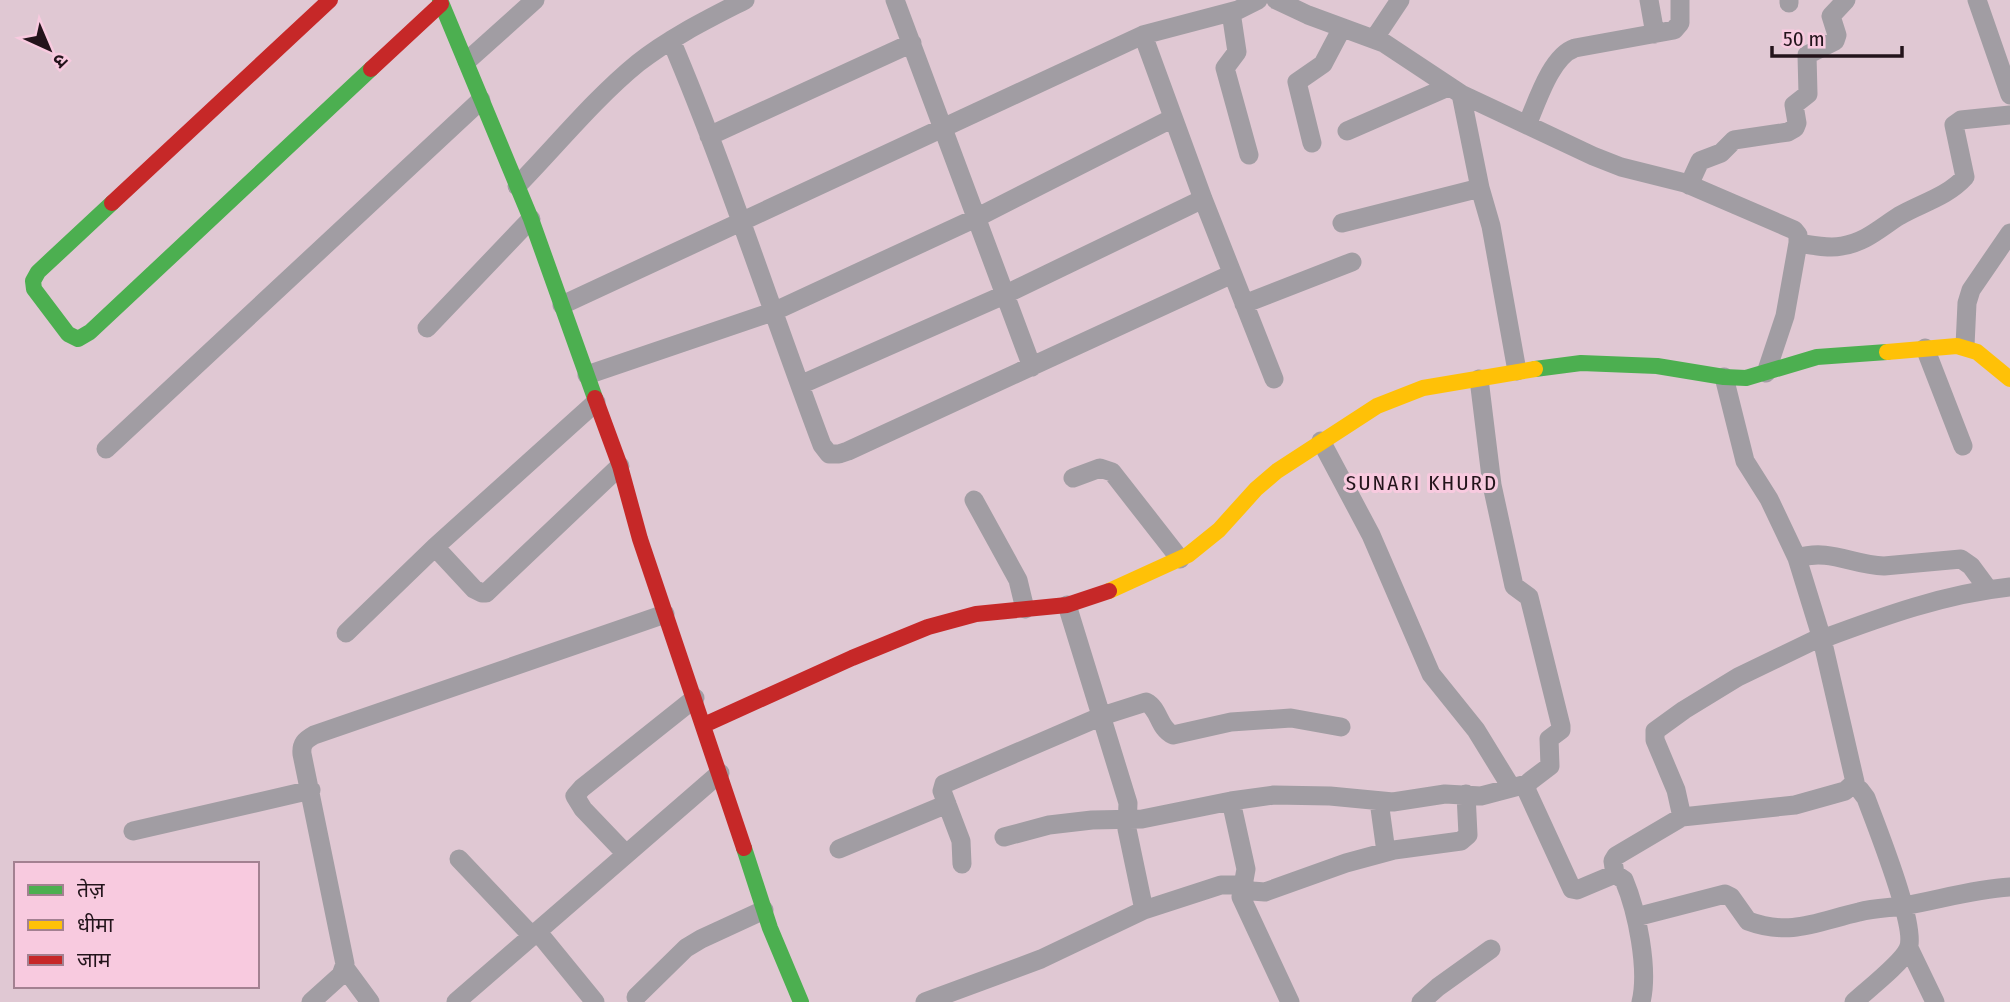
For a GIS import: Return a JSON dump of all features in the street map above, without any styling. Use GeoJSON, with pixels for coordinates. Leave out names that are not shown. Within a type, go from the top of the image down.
{"type":"FeatureCollection","features":[{"type":"Feature","properties":{"kind":"street"},"geometry":{"type":"LineString","coordinates":[[330,0],[38,272],[33,281],[34,289],[68,334],[78,339],[90,332],[440,2],[531,219],[620,467],[640,539],[764,910],[801,1002]]}},
{"type":"Feature","properties":{"kind":"street"},"geometry":{"type":"LineString","coordinates":[[467,61],[535,0]]}},
{"type":"Feature","properties":{"kind":"street"},"geometry":{"type":"LineString","coordinates":[[517,186],[625,74],[671,40],[745,0]]}},
{"type":"Feature","properties":{"kind":"street"},"geometry":{"type":"LineString","coordinates":[[895,0],[1032,367]]}},
{"type":"Feature","properties":{"kind":"street"},"geometry":{"type":"LineString","coordinates":[[562,305],[1143,35],[1231,12],[1258,0]]}},
{"type":"Feature","properties":{"kind":"street"},"geometry":{"type":"LineString","coordinates":[[1276,0],[1391,47],[1455,91],[1607,162],[1689,185],[1794,230],[1798,235],[1798,243],[1785,316],[1766,373]]}},
{"type":"Feature","properties":{"kind":"street"},"geometry":{"type":"LineString","coordinates":[[1374,39],[1400,0]]}},
{"type":"Feature","properties":{"kind":"street"},"geometry":{"type":"LineString","coordinates":[[1648,0],[1655,34]]}},
{"type":"Feature","properties":{"kind":"street"},"geometry":{"type":"LineString","coordinates":[[1527,125],[1555,65],[1568,51],[1674,30],[1679,26],[1680,0]]}},
{"type":"Feature","properties":{"kind":"street"},"geometry":{"type":"LineString","coordinates":[[1689,185],[1700,162],[1721,153],[1734,140],[1788,132],[1795,128],[1797,123],[1794,105],[1806,97],[1809,91],[1807,55],[1835,41],[1837,35],[1831,16],[1846,0]]}},
{"type":"Feature","properties":{"kind":"street"},"geometry":{"type":"LineString","coordinates":[[1977,0],[2010,95]]}},
{"type":"Feature","properties":{"kind":"street"},"geometry":{"type":"LineString","coordinates":[[1231,12],[1237,52],[1225,68],[1248,155]]}},
{"type":"Feature","properties":{"kind":"street"},"geometry":{"type":"LineString","coordinates":[[1312,143],[1297,82],[1326,61],[1342,28]]}},
{"type":"Feature","properties":{"kind":"street"},"geometry":{"type":"LineString","coordinates":[[1143,35],[1203,199],[1274,379]]}},
{"type":"Feature","properties":{"kind":"street"},"geometry":{"type":"LineString","coordinates":[[671,40],[775,311],[824,448],[829,454],[837,454],[1032,367],[1232,274]]}},
{"type":"Feature","properties":{"kind":"street"},"geometry":{"type":"LineString","coordinates":[[709,136],[912,43]]}},
{"type":"Feature","properties":{"kind":"street"},"geometry":{"type":"LineString","coordinates":[[1347,131],[1455,91]]}},
{"type":"Feature","properties":{"kind":"street"},"geometry":{"type":"LineString","coordinates":[[1455,91],[1490,226],[1517,370]]}},
{"type":"Feature","properties":{"kind":"street"},"geometry":{"type":"LineString","coordinates":[[106,449],[481,100]]}},
{"type":"Feature","properties":{"kind":"street"},"geometry":{"type":"LineString","coordinates":[[1798,243],[1826,247],[1847,245],[1874,234],[1900,215],[1936,199],[1965,177],[1954,125],[1961,120],[2010,115]]}},
{"type":"Feature","properties":{"kind":"street"},"geometry":{"type":"LineString","coordinates":[[587,376],[775,311],[976,218],[1173,118]]}},
{"type":"Feature","properties":{"kind":"street"},"geometry":{"type":"LineString","coordinates":[[1342,223],[1480,188]]}},
{"type":"Feature","properties":{"kind":"street"},"geometry":{"type":"LineString","coordinates":[[800,385],[1004,295],[1203,199]]}},
{"type":"Feature","properties":{"kind":"street"},"geometry":{"type":"LineString","coordinates":[[427,328],[531,219]]}},
{"type":"Feature","properties":{"kind":"street"},"geometry":{"type":"LineString","coordinates":[[1965,346],[1967,303],[1971,290],[2010,233]]}},
{"type":"Feature","properties":{"kind":"street"},"geometry":{"type":"LineString","coordinates":[[1244,304],[1352,262]]}},
{"type":"Feature","properties":{"kind":"street"},"geometry":{"type":"LineString","coordinates":[[704,725],[928,626],[976,614],[1067,606],[1099,595],[1180,559],[1219,530],[1266,480],[1321,440],[1377,406],[1423,388],[1558,364],[1634,364],[1746,378],[1794,362],[1817,358],[1965,346],[1989,360],[2010,379]]}},
{"type":"Feature","properties":{"kind":"street"},"geometry":{"type":"LineString","coordinates":[[1925,348],[1963,446]]}},
{"type":"Feature","properties":{"kind":"street"},"geometry":{"type":"LineString","coordinates":[[1641,1002],[1644,983],[1636,917],[1624,880],[1615,874],[1613,860],[1616,856],[1682,817],[1794,805],[1845,791],[1853,785],[1855,777],[1822,638],[1797,558],[1769,499],[1745,461],[1724,377]]}},
{"type":"Feature","properties":{"kind":"street"},"geometry":{"type":"LineString","coordinates":[[1004,837],[1062,823],[1127,820],[1231,801],[1302,794],[1393,802],[1446,794],[1481,796],[1519,786],[1550,766],[1549,739],[1561,726],[1529,597],[1514,586],[1492,485],[1479,379]]}},
{"type":"Feature","properties":{"kind":"street"},"geometry":{"type":"LineString","coordinates":[[346,633],[435,547],[596,402]]}},
{"type":"Feature","properties":{"kind":"street"},"geometry":{"type":"LineString","coordinates":[[1321,440],[1371,535],[1431,674],[1519,786],[1526,789],[1572,890],[1615,874]]}},
{"type":"Feature","properties":{"kind":"street"},"geometry":{"type":"LineString","coordinates":[[435,547],[474,589],[486,593],[620,467]]}},
{"type":"Feature","properties":{"kind":"street"},"geometry":{"type":"LineString","coordinates":[[1073,478],[1100,468],[1112,472],[1180,559]]}},
{"type":"Feature","properties":{"kind":"street"},"geometry":{"type":"LineString","coordinates":[[974,500],[1018,580],[1025,609]]}},
{"type":"Feature","properties":{"kind":"street"},"geometry":{"type":"LineString","coordinates":[[1797,558],[1825,554],[1884,566],[1961,559],[1972,566],[1988,589]]}},
{"type":"Feature","properties":{"kind":"street"},"geometry":{"type":"LineString","coordinates":[[1682,817],[1675,790],[1655,740],[1655,731],[1684,710],[1738,677],[1822,638],[1918,605],[1988,589],[2010,587]]}},
{"type":"Feature","properties":{"kind":"street"},"geometry":{"type":"LineString","coordinates":[[1067,606],[1128,803],[1127,829],[1144,910]]}},
{"type":"Feature","properties":{"kind":"street"},"geometry":{"type":"LineString","coordinates":[[370,1002],[345,968],[302,748],[306,740],[665,614]]}},
{"type":"Feature","properties":{"kind":"street"},"geometry":{"type":"LineString","coordinates":[[626,854],[579,805],[576,796],[582,788],[695,698]]}},
{"type":"Feature","properties":{"kind":"street"},"geometry":{"type":"LineString","coordinates":[[962,864],[961,841],[942,787],[947,781],[1101,716],[1146,702],[1152,705],[1165,730],[1173,734],[1231,722],[1282,718],[1341,727]]}},
{"type":"Feature","properties":{"kind":"street"},"geometry":{"type":"LineString","coordinates":[[456,1002],[720,773]]}},
{"type":"Feature","properties":{"kind":"street"},"geometry":{"type":"LineString","coordinates":[[1853,785],[1866,798],[1895,875],[1909,948],[1934,1002]]}},
{"type":"Feature","properties":{"kind":"street"},"geometry":{"type":"LineString","coordinates":[[133,831],[311,790]]}},
{"type":"Feature","properties":{"kind":"street"},"geometry":{"type":"LineString","coordinates":[[925,1002],[966,995],[1144,910],[1221,886],[1232,885],[1256,892],[1269,891],[1346,863],[1386,852],[1465,839],[1468,835],[1466,794]]}},
{"type":"Feature","properties":{"kind":"street"},"geometry":{"type":"LineString","coordinates":[[1231,801],[1246,869],[1241,887],[1243,900],[1290,1002]]}},
{"type":"Feature","properties":{"kind":"street"},"geometry":{"type":"LineString","coordinates":[[1378,801],[1386,852]]}},
{"type":"Feature","properties":{"kind":"street"},"geometry":{"type":"LineString","coordinates":[[839,849],[947,804]]}},
{"type":"Feature","properties":{"kind":"street"},"geometry":{"type":"LineString","coordinates":[[459,859],[534,934],[596,1002]]}},
{"type":"Feature","properties":{"kind":"street"},"geometry":{"type":"LineString","coordinates":[[1636,917],[1725,894],[1731,897],[1748,921],[1787,927],[1814,926],[1862,911],[1903,906],[1980,889],[2010,887]]}},
{"type":"Feature","properties":{"kind":"street"},"geometry":{"type":"LineString","coordinates":[[636,997],[691,945],[764,910]]}},
{"type":"Feature","properties":{"kind":"street"},"geometry":{"type":"LineString","coordinates":[[1854,1002],[1909,948]]}},
{"type":"Feature","properties":{"kind":"street"},"geometry":{"type":"LineString","coordinates":[[1421,1002],[1437,987],[1491,949]]}},
{"type":"Feature","properties":{"kind":"street"},"geometry":{"type":"LineString","coordinates":[[311,1002],[338,979],[345,968]]}},
{"type":"Feature","properties":{"kind":"traffic: fast"},"geometry":{"type":"LineString","coordinates":[[440,0],[531,219],[595,398]]}},
{"type":"Feature","properties":{"kind":"traffic: fast"},"geometry":{"type":"LineString","coordinates":[[112,203],[38,272],[33,281],[34,289],[68,334],[78,339],[90,332],[371,69]]}},
{"type":"Feature","properties":{"kind":"traffic: fast"},"geometry":{"type":"LineString","coordinates":[[1535,369],[1581,363],[1657,366],[1746,378],[1817,357],[1887,352]]}},
{"type":"Feature","properties":{"kind":"traffic: fast"},"geometry":{"type":"LineString","coordinates":[[744,848],[770,928],[801,1002]]}},
{"type":"Feature","properties":{"kind":"traffic: slow"},"geometry":{"type":"LineString","coordinates":[[1887,352],[1957,346],[1977,352],[2010,379]]}},
{"type":"Feature","properties":{"kind":"traffic: slow"},"geometry":{"type":"LineString","coordinates":[[1109,591],[1188,555],[1219,530],[1256,489],[1277,471],[1377,406],[1423,388],[1535,369]]}},
{"type":"Feature","properties":{"kind":"traffic: jam"},"geometry":{"type":"LineString","coordinates":[[112,203],[330,0]]}},
{"type":"Feature","properties":{"kind":"traffic: jam"},"geometry":{"type":"LineString","coordinates":[[371,69],[441,4]]}},
{"type":"Feature","properties":{"kind":"traffic: jam"},"geometry":{"type":"LineString","coordinates":[[595,398],[620,466],[640,539],[744,848]]}},
{"type":"Feature","properties":{"kind":"traffic: jam"},"geometry":{"type":"LineString","coordinates":[[704,725],[928,627],[976,614],[1067,605],[1109,591]]}},
{"type":"Feature","properties":{"kind":"district","name":"SUNARI KHURD"},"geometry":{"type":"Point","coordinates":[1422,483]}}]}
